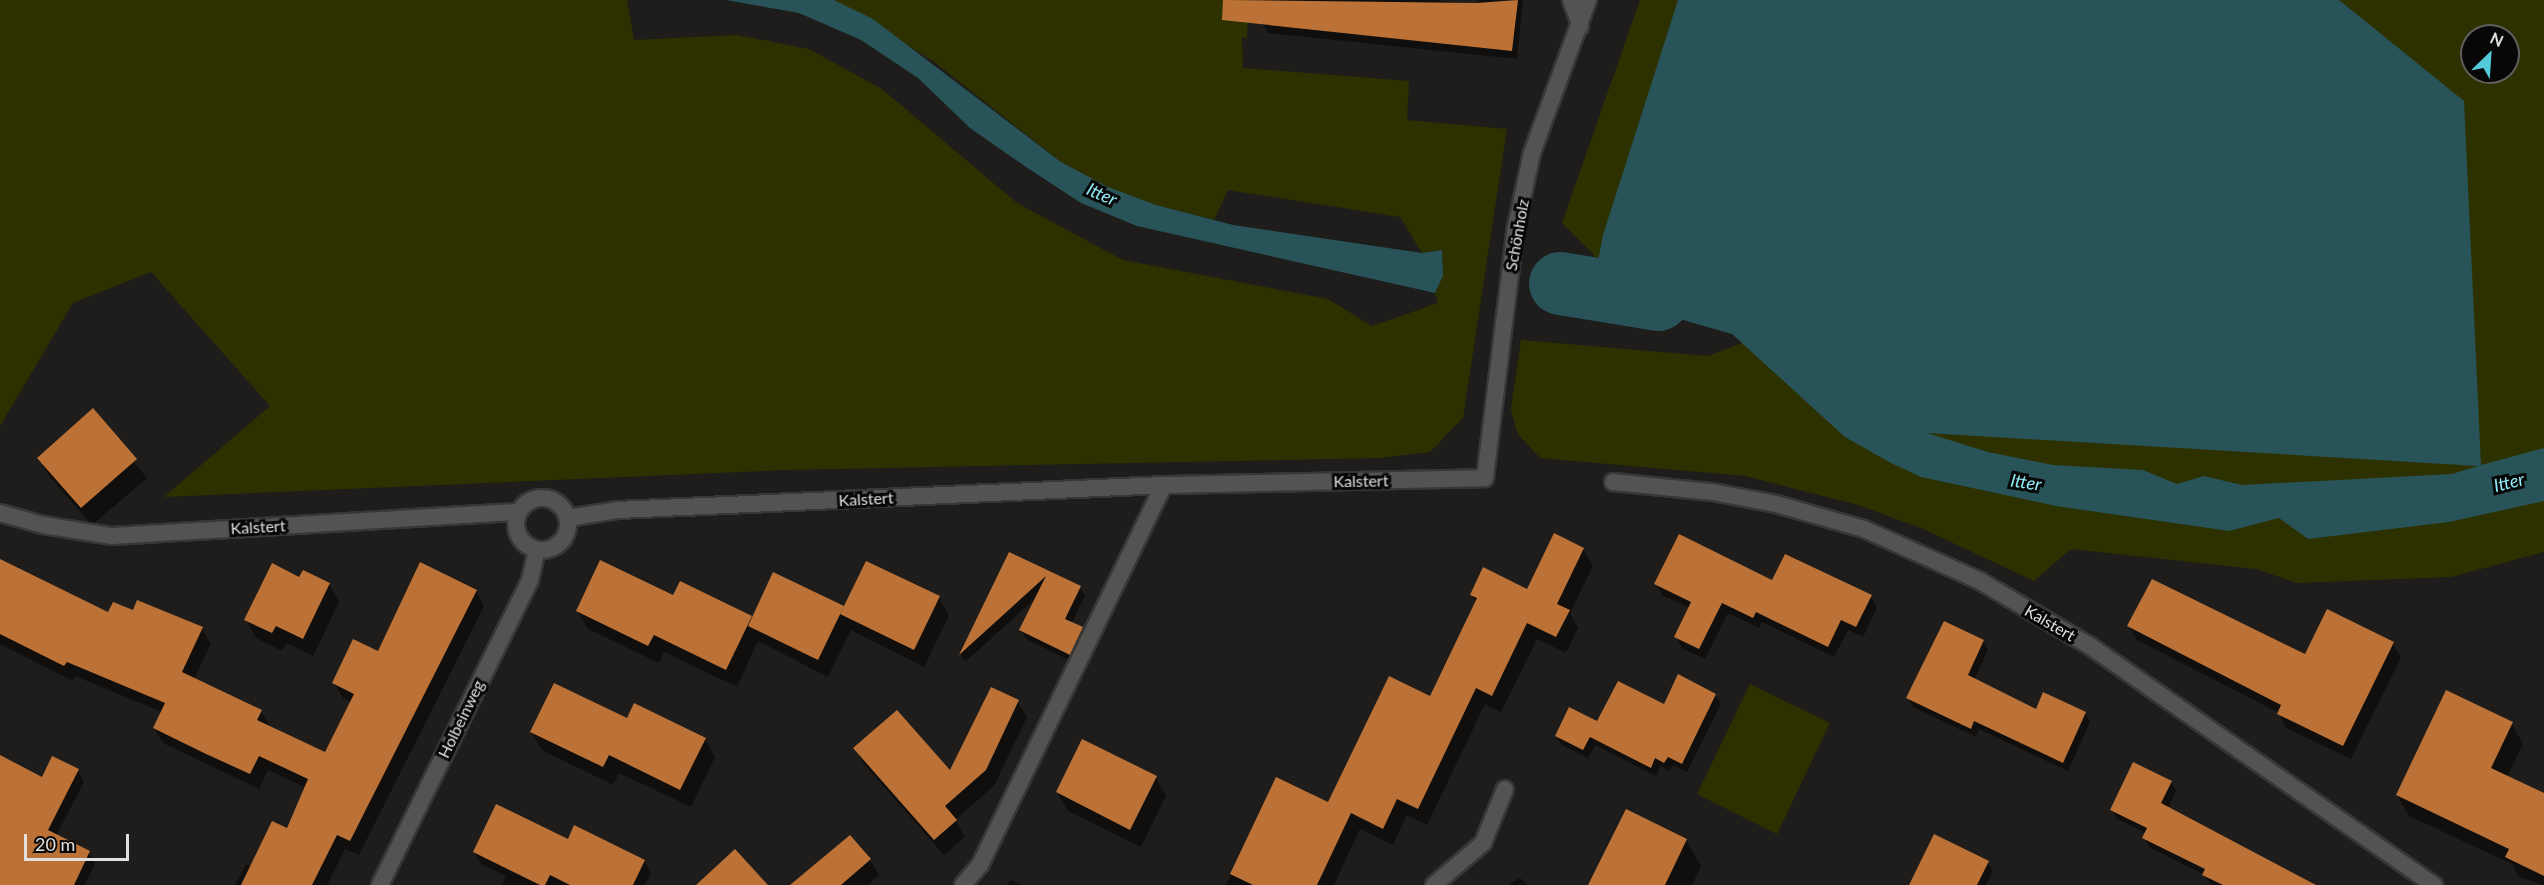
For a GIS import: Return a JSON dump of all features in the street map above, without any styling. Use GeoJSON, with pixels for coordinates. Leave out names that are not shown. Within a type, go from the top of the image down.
{"type":"FeatureCollection","features":[{"type":"Feature","properties":{"kind":"street","name":"Schönholz"},"geometry":{"type":"LineString","coordinates":[[1485,478],[1515,232],[1532,153],[1588,0]]}},
{"type":"Feature","properties":{"kind":"street","name":"Kalstert"},"geometry":{"type":"LineString","coordinates":[[0,513],[43,525],[112,536],[518,512],[530,501],[545,498],[559,504],[568,518],[618,510],[1164,485],[1485,478]]}},
{"type":"Feature","properties":{"kind":"street","name":"Kalstert"},"geometry":{"type":"LineString","coordinates":[[1613,482],[1712,492],[1776,504],[1864,529],[1980,581],[2090,646],[2434,885]]}},
{"type":"Feature","properties":{"kind":"street"},"geometry":{"type":"LineString","coordinates":[[963,885],[980,865],[1164,485]]}},
{"type":"Feature","properties":{"kind":"street"},"geometry":{"type":"LineString","coordinates":[[518,512],[515,528],[523,543],[537,550],[555,547],[566,535],[568,518]]}},
{"type":"Feature","properties":{"kind":"street","name":"Holbeinweg"},"geometry":{"type":"LineString","coordinates":[[380,885],[530,580],[537,550]]}},
{"type":"Feature","properties":{"kind":"street"},"geometry":{"type":"LineString","coordinates":[[1434,885],[1483,843],[1504,789]]}},
{"type":"Feature","properties":{"kind":"lane"},"geometry":{"type":"LineString","coordinates":[[1570,0],[1580,26]]}},
{"type":"Feature","properties":{"kind":"green space"},"geometry":{"type":"Polygon","coordinates":[[[0,0],[627,0],[634,40],[737,35],[809,49],[882,89],[1017,203],[1123,260],[1328,299],[1372,326],[1438,303],[1435,293],[1443,276],[1442,250],[1422,253],[1400,217],[1228,190],[1214,220],[1156,205],[1107,187],[1061,162],[933,61],[834,0],[1248,0],[1247,39],[1242,37],[1243,68],[1409,81],[1407,120],[1507,129],[1463,418],[1430,452],[1379,458],[786,470],[164,497],[270,406],[151,272],[73,303],[0,426],[0,0]]]}},
{"type":"Feature","properties":{"kind":"green space"},"geometry":{"type":"Polygon","coordinates":[[[1640,0],[2544,0],[2544,552],[2451,577],[2297,583],[2256,569],[2071,549],[2034,581],[1921,528],[1858,505],[1745,476],[1540,458],[1517,433],[1511,409],[1521,340],[1708,356],[1783,327],[1595,277],[1594,255],[1562,223],[1640,0]]]}},
{"type":"Feature","properties":{"kind":"green space"},"geometry":{"type":"Polygon","coordinates":[[[1750,684],[1830,723],[1777,834],[1697,794],[1750,684]]]}},
{"type":"Feature","properties":{"kind":"water"},"geometry":{"type":"Polygon","coordinates":[[[726,0],[834,0],[873,19],[1061,162],[1108,187],[1156,205],[1233,225],[1422,253],[1442,250],[1443,276],[1435,293],[1137,226],[1081,203],[1026,167],[970,128],[918,78],[861,40],[799,13],[726,0]]]}},
{"type":"Feature","properties":{"kind":"water"},"geometry":{"type":"Polygon","coordinates":[[[1678,0],[2339,0],[2464,101],[2481,465],[2544,448],[2544,501],[2449,522],[2308,539],[2279,518],[2229,531],[2056,506],[1921,477],[1845,437],[1732,334],[1634,306],[1586,298],[1572,301],[1574,274],[1595,277],[1603,235],[1678,0]],[[1927,433],[1988,452],[2053,465],[2143,470],[2177,484],[2204,476],[2242,485],[2452,474],[2478,466],[1927,433]]]}},
{"type":"Feature","properties":{"kind":"building"},"geometry":{"type":"Polygon","coordinates":[[[1223,0],[1476,3],[1518,0],[1512,51],[1222,20],[1223,0]]]}},
{"type":"Feature","properties":{"kind":"building"},"geometry":{"type":"Polygon","coordinates":[[[93,408],[137,459],[81,508],[37,458],[93,408]]]}},
{"type":"Feature","properties":{"kind":"building"},"geometry":{"type":"Polygon","coordinates":[[[1554,533],[1584,548],[1557,604],[1570,610],[1556,637],[1527,623],[1492,696],[1476,688],[1418,809],[1397,799],[1383,829],[1351,813],[1317,885],[1253,885],[1230,874],[1276,777],[1328,802],[1389,676],[1430,696],[1477,598],[1470,595],[1483,567],[1527,589],[1554,533]]]}},
{"type":"Feature","properties":{"kind":"building"},"geometry":{"type":"Polygon","coordinates":[[[1679,534],[1772,580],[1785,554],[1872,595],[1856,627],[1841,620],[1828,647],[1756,612],[1753,618],[1722,603],[1699,649],[1674,637],[1691,602],[1654,584],[1679,534]]]}},
{"type":"Feature","properties":{"kind":"building"},"geometry":{"type":"Polygon","coordinates":[[[1009,552],[1081,586],[1065,619],[1083,627],[1070,655],[1019,630],[1046,576],[959,655],[1009,552]]]}},
{"type":"Feature","properties":{"kind":"building"},"geometry":{"type":"Polygon","coordinates":[[[0,559],[108,612],[113,602],[133,610],[137,600],[203,627],[182,672],[262,710],[257,720],[325,752],[354,694],[332,683],[353,639],[378,651],[420,562],[477,590],[350,841],[337,835],[312,885],[241,885],[272,821],[287,828],[308,779],[259,756],[250,774],[204,753],[153,728],[165,703],[67,662],[64,666],[0,634],[0,559]]]}},
{"type":"Feature","properties":{"kind":"building"},"geometry":{"type":"Polygon","coordinates":[[[600,560],[673,595],[680,581],[752,616],[726,670],[654,635],[648,646],[576,611],[600,560]]]}},
{"type":"Feature","properties":{"kind":"building"},"geometry":{"type":"Polygon","coordinates":[[[866,561],[940,596],[914,650],[840,614],[866,561]]]}},
{"type":"Feature","properties":{"kind":"building"},"geometry":{"type":"Polygon","coordinates":[[[272,563],[299,577],[303,570],[330,583],[303,639],[276,626],[272,633],[244,620],[272,563]]]}},
{"type":"Feature","properties":{"kind":"building"},"geometry":{"type":"Polygon","coordinates":[[[773,572],[844,606],[818,660],[748,626],[773,572]]]}},
{"type":"Feature","properties":{"kind":"building"},"geometry":{"type":"Polygon","coordinates":[[[2152,579],[2305,654],[2327,609],[2394,642],[2343,746],[2277,714],[2281,705],[2127,626],[2152,579]]]}},
{"type":"Feature","properties":{"kind":"building"},"geometry":{"type":"Polygon","coordinates":[[[1944,621],[1984,640],[1968,675],[2036,709],[2043,692],[2086,712],[2063,763],[1974,721],[1971,729],[1906,698],[1944,621]]]}},
{"type":"Feature","properties":{"kind":"building"},"geometry":{"type":"Polygon","coordinates":[[[1678,674],[1716,694],[1682,764],[1668,757],[1664,763],[1655,758],[1651,768],[1590,737],[1583,750],[1555,736],[1569,707],[1597,721],[1618,681],[1664,704],[1678,674]]]}},
{"type":"Feature","properties":{"kind":"building"},"geometry":{"type":"Polygon","coordinates":[[[554,683],[627,718],[634,703],[706,738],[680,790],[609,755],[603,767],[530,732],[554,683]]]}},
{"type":"Feature","properties":{"kind":"building"},"geometry":{"type":"Polygon","coordinates":[[[991,687],[1019,700],[986,770],[945,806],[957,820],[934,840],[853,748],[897,710],[950,770],[991,687]]]}},
{"type":"Feature","properties":{"kind":"building"},"geometry":{"type":"Polygon","coordinates":[[[2446,690],[2513,722],[2491,768],[2544,793],[2544,876],[2505,857],[2509,849],[2396,795],[2446,690]]]}},
{"type":"Feature","properties":{"kind":"building"},"geometry":{"type":"Polygon","coordinates":[[[1082,739],[1157,776],[1130,830],[1056,792],[1082,739]]]}},
{"type":"Feature","properties":{"kind":"building"},"geometry":{"type":"Polygon","coordinates":[[[0,755],[42,777],[52,756],[79,769],[48,830],[90,851],[74,885],[0,885],[0,755]]]}},
{"type":"Feature","properties":{"kind":"building"},"geometry":{"type":"Polygon","coordinates":[[[2133,762],[2172,781],[2161,803],[2316,885],[2223,885],[2202,875],[2205,869],[2142,838],[2147,828],[2110,810],[2133,762]]]}},
{"type":"Feature","properties":{"kind":"building"},"geometry":{"type":"Polygon","coordinates":[[[496,804],[568,839],[574,825],[645,860],[633,885],[570,885],[550,875],[545,885],[540,885],[473,852],[496,804]]]}},
{"type":"Feature","properties":{"kind":"building"},"geometry":{"type":"Polygon","coordinates":[[[1626,809],[1687,839],[1665,885],[1588,885],[1626,809]]]}},
{"type":"Feature","properties":{"kind":"building"},"geometry":{"type":"Polygon","coordinates":[[[1934,834],[1989,861],[1977,885],[1909,885],[1934,834]]]}},
{"type":"Feature","properties":{"kind":"building"},"geometry":{"type":"Polygon","coordinates":[[[850,835],[871,859],[841,885],[790,885],[850,835]]]}},
{"type":"Feature","properties":{"kind":"building"},"geometry":{"type":"Polygon","coordinates":[[[735,849],[768,885],[696,885],[735,849]]]}},
{"type":"Feature","properties":{"kind":"waterway","name":"Itter"},"geometry":{"type":"LineString","coordinates":[[1560,283],[1658,299]]}}]}
